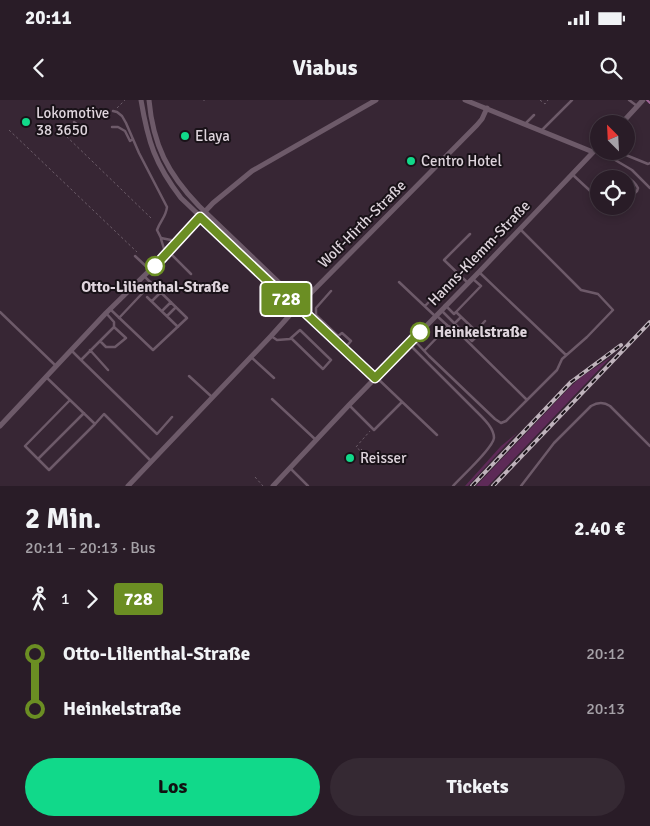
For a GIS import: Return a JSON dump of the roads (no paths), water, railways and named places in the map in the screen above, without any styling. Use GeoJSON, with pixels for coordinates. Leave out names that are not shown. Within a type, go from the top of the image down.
{"type":"FeatureCollection","features":[{"type":"Feature","properties":{"kind":"street"},"geometry":{"type":"LineString","coordinates":[[141,100],[151,146],[162,170],[181,198],[288,300],[298,306],[375,378]]}},
{"type":"Feature","properties":{"kind":"street"},"geometry":{"type":"LineString","coordinates":[[149,100],[154,133],[162,156],[175,179],[205,212],[293,296],[298,306]]}},
{"type":"Feature","properties":{"kind":"street"},"geometry":{"type":"LineString","coordinates":[[0,426],[213,203],[252,171],[376,100]]}},
{"type":"Feature","properties":{"kind":"street"},"geometry":{"type":"LineString","coordinates":[[465,100],[478,102],[487,108],[542,131],[590,148]]}},
{"type":"Feature","properties":{"kind":"street"},"geometry":{"type":"LineString","coordinates":[[629,115],[640,103]]}},
{"type":"Feature","properties":{"kind":"street","name":"Wolf-Hirth-Straße"},"geometry":{"type":"LineString","coordinates":[[128,486],[252,357],[298,306],[477,125],[487,108]]}},
{"type":"Feature","properties":{"kind":"street","name":"Hanns-Klemm-Straße"},"geometry":{"type":"LineString","coordinates":[[272,486],[349,404],[590,157]]}},
{"type":"Feature","properties":{"kind":"lane"},"geometry":{"type":"LineString","coordinates":[[542,131],[572,100]]}},
{"type":"Feature","properties":{"kind":"lane"},"geometry":{"type":"LineString","coordinates":[[629,100],[640,103]]}},
{"type":"Feature","properties":{"kind":"lane"},"geometry":{"type":"LineString","coordinates":[[113,112],[118,112],[122,116],[132,140]]}},
{"type":"Feature","properties":{"kind":"lane"},"geometry":{"type":"LineString","coordinates":[[525,124],[534,115]]}},
{"type":"Feature","properties":{"kind":"lane"},"geometry":{"type":"LineString","coordinates":[[74,122],[82,129],[87,130]]}},
{"type":"Feature","properties":{"kind":"lane"},"geometry":{"type":"LineString","coordinates":[[112,127],[126,131],[139,153],[167,207],[166,214],[157,230],[167,252],[191,274]]}},
{"type":"Feature","properties":{"kind":"lane"},"geometry":{"type":"LineString","coordinates":[[635,159],[648,164],[650,163]]}},
{"type":"Feature","properties":{"kind":"lane"},"geometry":{"type":"LineString","coordinates":[[614,160],[632,170],[650,188]]}},
{"type":"Feature","properties":{"kind":"lane"},"geometry":{"type":"LineString","coordinates":[[572,174],[590,191]]}},
{"type":"Feature","properties":{"kind":"lane"},"geometry":{"type":"LineString","coordinates":[[411,341],[424,350],[498,422],[506,421],[558,370],[560,362],[566,355],[587,337],[613,310],[598,294],[584,291],[576,286],[520,229]]}},
{"type":"Feature","properties":{"kind":"lane"},"geometry":{"type":"LineString","coordinates":[[456,312],[481,286],[457,273],[444,260],[470,234]]}},
{"type":"Feature","properties":{"kind":"lane"},"geometry":{"type":"LineString","coordinates":[[161,238],[178,241]]}},
{"type":"Feature","properties":{"kind":"lane"},"geometry":{"type":"LineString","coordinates":[[134,256],[150,270]]}},
{"type":"Feature","properties":{"kind":"lane"},"geometry":{"type":"LineString","coordinates":[[479,272],[566,355]]}},
{"type":"Feature","properties":{"kind":"lane"},"geometry":{"type":"LineString","coordinates":[[425,306],[457,273]]}},
{"type":"Feature","properties":{"kind":"lane"},"geometry":{"type":"LineString","coordinates":[[108,311],[119,318],[153,350],[178,327],[187,318],[144,276]]}},
{"type":"Feature","properties":{"kind":"lane"},"geometry":{"type":"LineString","coordinates":[[399,282],[425,306],[454,324],[472,341],[479,334],[456,312],[454,314],[445,305]]}},
{"type":"Feature","properties":{"kind":"lane"},"geometry":{"type":"LineString","coordinates":[[119,318],[152,284]]}},
{"type":"Feature","properties":{"kind":"lane"},"geometry":{"type":"LineString","coordinates":[[331,291],[316,308],[316,315],[338,336],[342,332],[351,341],[344,349]]}},
{"type":"Feature","properties":{"kind":"lane"},"geometry":{"type":"LineString","coordinates":[[152,301],[161,292]]}},
{"type":"Feature","properties":{"kind":"lane"},"geometry":{"type":"LineString","coordinates":[[147,297],[178,327]]}},
{"type":"Feature","properties":{"kind":"lane"},"geometry":{"type":"LineString","coordinates":[[162,312],[171,302]]}},
{"type":"Feature","properties":{"kind":"lane"},"geometry":{"type":"LineString","coordinates":[[167,316],[176,307]]}},
{"type":"Feature","properties":{"kind":"lane"},"geometry":{"type":"LineString","coordinates":[[100,341],[106,347],[115,347],[126,338],[114,327],[114,322],[108,311]]}},
{"type":"Feature","properties":{"kind":"lane"},"geometry":{"type":"LineString","coordinates":[[0,312],[56,366]]}},
{"type":"Feature","properties":{"kind":"lane"},"geometry":{"type":"LineString","coordinates":[[437,314],[448,326],[455,329],[527,400]]}},
{"type":"Feature","properties":{"kind":"lane"},"geometry":{"type":"LineString","coordinates":[[454,324],[461,317]]}},
{"type":"Feature","properties":{"kind":"lane"},"geometry":{"type":"LineString","coordinates":[[476,331],[485,321]]}},
{"type":"Feature","properties":{"kind":"lane"},"geometry":{"type":"LineString","coordinates":[[424,350],[448,326]]}},
{"type":"Feature","properties":{"kind":"lane"},"geometry":{"type":"LineString","coordinates":[[81,360],[114,327]]}},
{"type":"Feature","properties":{"kind":"lane"},"geometry":{"type":"LineString","coordinates":[[271,336],[277,340],[291,338],[300,330],[331,360],[323,369],[291,338]]}},
{"type":"Feature","properties":{"kind":"lane"},"geometry":{"type":"LineString","coordinates":[[411,341],[492,430],[494,438],[490,447],[453,486]]}},
{"type":"Feature","properties":{"kind":"lane"},"geometry":{"type":"LineString","coordinates":[[72,350],[157,434],[172,417]]}},
{"type":"Feature","properties":{"kind":"lane"},"geometry":{"type":"LineString","coordinates":[[90,350],[108,370]]}},
{"type":"Feature","properties":{"kind":"lane"},"geometry":{"type":"LineString","coordinates":[[252,357],[274,378]]}},
{"type":"Feature","properties":{"kind":"lane"},"geometry":{"type":"LineString","coordinates":[[189,376],[213,398]]}},
{"type":"Feature","properties":{"kind":"lane"},"geometry":{"type":"LineString","coordinates":[[46,377],[95,424]]}},
{"type":"Feature","properties":{"kind":"lane"},"geometry":{"type":"LineString","coordinates":[[375,378],[437,434]]}},
{"type":"Feature","properties":{"kind":"lane"},"geometry":{"type":"LineString","coordinates":[[272,399],[316,440]]}},
{"type":"Feature","properties":{"kind":"lane"},"geometry":{"type":"LineString","coordinates":[[70,400],[25,446],[49,470],[104,414],[152,462]]}},
{"type":"Feature","properties":{"kind":"lane"},"geometry":{"type":"LineString","coordinates":[[349,404],[374,430],[402,402]]}},
{"type":"Feature","properties":{"kind":"lane"},"geometry":{"type":"LineString","coordinates":[[521,486],[554,443],[594,404],[602,403],[610,406],[650,446]]}},
{"type":"Feature","properties":{"kind":"lane"},"geometry":{"type":"LineString","coordinates":[[38,459],[84,413]]}},
{"type":"Feature","properties":{"kind":"lane"},"geometry":{"type":"LineString","coordinates":[[290,468],[308,486]]}},
{"type":"Feature","properties":{"kind":"waterway"},"geometry":{"type":"LineString","coordinates":[[647,100],[650,103]]}},
{"type":"Feature","properties":{"kind":"railway"},"geometry":{"type":"LineString","coordinates":[[493,486],[650,322]]}},
{"type":"Feature","properties":{"kind":"railway"},"geometry":{"type":"LineString","coordinates":[[472,486],[571,382],[621,345]]}},
{"type":"Feature","properties":{"kind":"place","name":"Lokomotive 38 3650"},"geometry":{"type":"Point","coordinates":[26,122]}},
{"type":"Feature","properties":{"kind":"place","name":"Elaya"},"geometry":{"type":"Point","coordinates":[185,136]}},
{"type":"Feature","properties":{"kind":"place","name":"Centro Hotel"},"geometry":{"type":"Point","coordinates":[411,161]}},
{"type":"Feature","properties":{"kind":"place","name":"Otto-Lilienthal-Straße"},"geometry":{"type":"Point","coordinates":[155,266]}},
{"type":"Feature","properties":{"kind":"place","name":"Heinkelstraße"},"geometry":{"type":"Point","coordinates":[420,332]}},
{"type":"Feature","properties":{"kind":"place","name":"Reisser"},"geometry":{"type":"Point","coordinates":[350,458]}}]}
